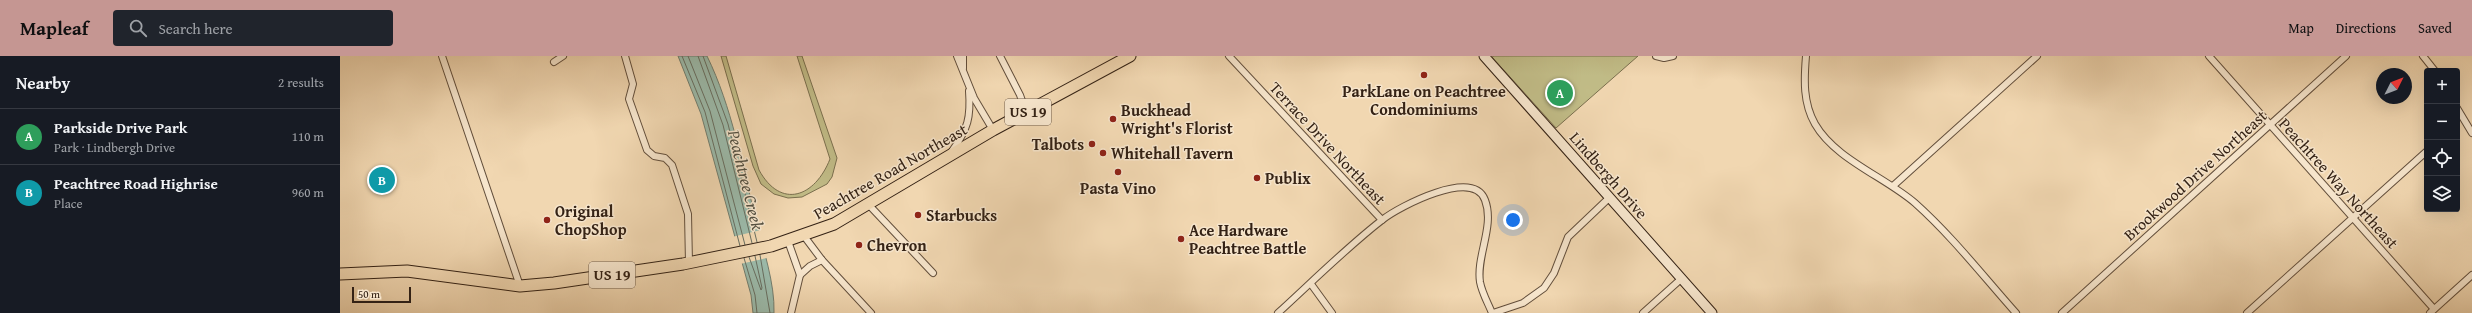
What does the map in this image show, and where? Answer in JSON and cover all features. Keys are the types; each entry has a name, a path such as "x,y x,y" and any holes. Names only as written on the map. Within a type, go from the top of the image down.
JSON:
{"highway":[{"name":"Peachtree Road Northeast","path":"340,274 407,271 520,286 554,283 703,261 771,246 804,236 834,224 993,130 1130,56"}],"main road":[{"name":"Lindbergh Drive","path":"1484,56 1712,313"}],"street":[{"path":"442,56 520,286"},
{"path":"554,62 563,56"},
{"path":"625,56 633,84 629,99 647,150 654,156 665,158 672,165 688,214 689,263"},
{"path":"957,56 968,83 993,130"},
{"path":"963,56 963,72"},
{"path":"1000,56 1020,95 1026,112"},
{"name":"Terrace Drive Northeast","path":"1229,56 1382,220 1404,206 1445,190 1465,186 1478,191 1485,200 1487,210 1480,282 1492,313 1523,304 1544,288 1554,274 1568,237 1609,198"},
{"path":"1656,56 1664,58 1673,56"},
{"path":"1806,56 1804,90 1808,108 1815,124 1836,148 1893,186 1934,221 2016,313"},
{"path":"1893,186 2037,56"},
{"name":"Peachtree Way Northeast","path":"2209,56 2353,218 2432,311"},
{"name":"Brookwood Drive Northeast","path":"2062,313 2346,56"},
{"path":"2423,56 2432,68"},
{"path":"947,157 964,135 969,120 968,83"},
{"path":"2460,114 2472,133"},
{"path":"2247,313 2424,154"},
{"path":"868,204 933,273"},
{"path":"1278,313 1382,220"},
{"path":"804,236 822,260 871,313"},
{"path":"788,241 800,275 791,313"},
{"path":"800,275 810,266 822,260"},
{"path":"2432,311 2472,275"},
{"path":"1643,313 1682,279"},
{"path":"1310,284 1332,313"}],"shaded area":[{"path":"721,56 726,56 759,170 768,183 777,190 787,194 797,194 807,190 816,182 824,172 830,159 797,56 802,56 837,158 832,177 827,184 802,197 788,198 774,194 761,184 753,166"},
{"path":"1638,56 1556,128 1492,57"}],"water":[{"name":"Peachtree Creek","path":"678,56 707,56 716,75 736,136 768,266 773,290 774,313 753,313 751,295 701,114"}],"pier":[{"path":"761,230 767,258 740,264 732,237"}],"place":[{"name":"ParkLane on Peachtree Condominiums","path":"1424,75"},
{"name":"Parkside Drive Park","path":"1560,93"},
{"name":"Buckhead Wright's Florist","path":"1113,119"},
{"name":"Talbots","path":"1092,144"},
{"name":"Whitehall Tavern","path":"1103,153"},
{"name":"Pasta Vino","path":"1118,172"},
{"name":"Publix","path":"1257,178"},
{"name":"Peachtree Road Highrise","path":"382,180"},
{"name":"Starbucks","path":"918,215"},
{"name":"Original ChopShop","path":"547,220"},
{"name":"Ace Hardware Peachtree Battle","path":"1181,239"},
{"name":"Chevron","path":"859,245"}]}
